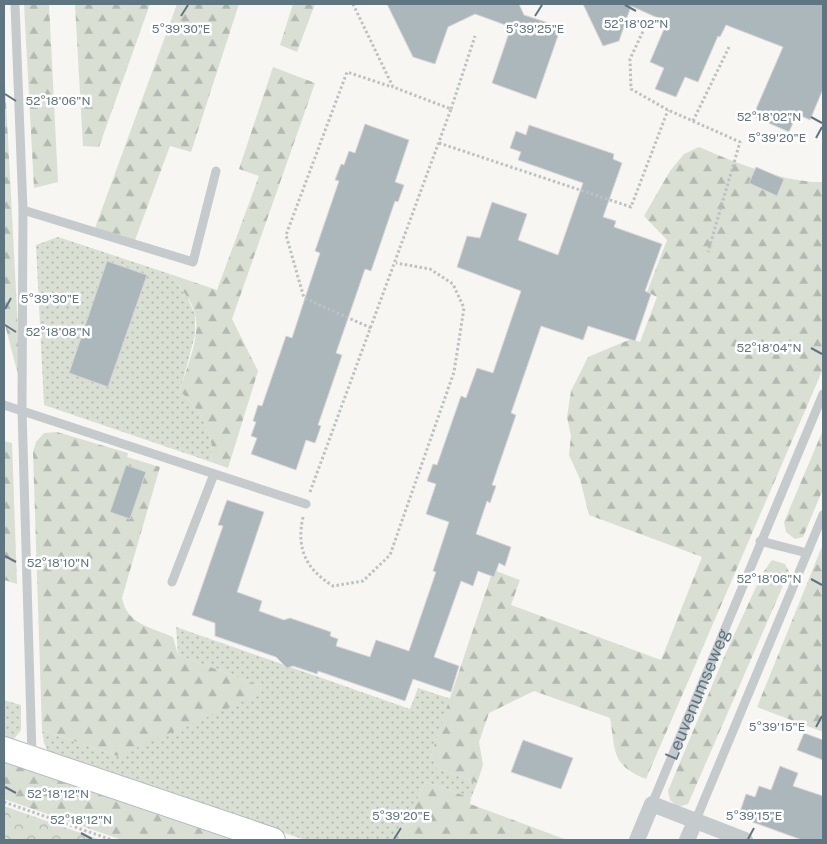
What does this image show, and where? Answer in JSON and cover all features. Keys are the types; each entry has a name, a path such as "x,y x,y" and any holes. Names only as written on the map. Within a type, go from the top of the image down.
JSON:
{"main road":[{"path":"4,749 273,840"}],"street":[{"path":"637,840 652,804 745,840"},
{"path":"687,840 695,822"}],"lane":[{"path":"15,4 23,210 22,410 32,758"},
{"path":"23,210 193,262 216,171"},
{"name":"Leuvenumseweg","path":"652,804 760,541 823,394"},
{"path":"4,405 306,504"},
{"path":"172,582 214,474"},
{"path":"695,822 823,515"},
{"path":"760,541 807,553"}],"path":[{"path":"353,4 393,87"},
{"path":"645,27 630,59 631,89 668,110 740,142 708,252"},
{"path":"396,263 430,268 452,284 464,308 454,372 390,555 363,581 333,586 315,574 303,554 300,528 306,504 396,263 475,36"},
{"path":"693,121 729,47"},
{"path":"371,328 304,298 286,235 347,72 451,109"},
{"path":"439,143 631,207 668,110"},
{"path":"4,802 112,840"}],"green space":[{"path":"24,4 49,4 58,182 34,188"},
{"path":"75,4 150,4 99,147 83,146"},
{"path":"177,4 239,4 191,152 170,146 135,240 95,228"},
{"path":"293,4 315,4 297,52 280,45"},
{"path":"273,67 315,83 232,319 258,371 228,468 211,462 212,452 209,432 200,414 180,391 192,352 196,323 191,303 170,274 217,290 259,176 239,169"},
{"path":"5,82 21,386 4,321"},
{"path":"699,147 744,165 776,175 823,182 823,369 646,779 635,774 621,763 615,749 610,718 534,691 489,713 479,742 483,765 477,783 437,768 431,755 493,570 520,580 511,605 661,660 702,557 589,515 580,479 569,455 571,436 567,417 571,391 588,357 631,339 640,342 657,297 647,292 667,240 644,216 670,171 684,154"},
{"path":"58,237 170,274 187,297 195,314 195,335 180,391 200,414 209,432 212,452 211,462 44,405 36,245"},
{"path":"823,430 823,489 803,537 795,539 786,532 784,522"},
{"path":"57,432 128,453 127,457 160,467 122,598 125,607 129,614 141,624 173,637 178,655 259,685 260,690 256,696 117,756 42,730 33,452 36,442 44,433"},
{"path":"4,441 12,443 17,584 4,580"},
{"path":"823,544 823,732 757,707"},
{"path":"772,560 785,564 789,572 688,804 678,807 670,800 668,791 724,657 762,574"},
{"path":"176,627 410,709 418,688 451,699 431,755 437,768 477,783 471,798 426,782 399,836 402,840 305,840 49,753 44,743 42,730 117,756 259,685 178,655"},
{"path":"4,700 21,705 21,730 14,739 4,739"},
{"path":"4,759 244,840 122,840 4,799"},
{"path":"426,782 471,798 470,804 567,840 402,840 399,836"},
{"path":"4,806 101,840 4,840"}],"building":[{"path":"387,4 519,4 524,15 561,27 536,99 492,83 511,27 475,14 448,27 435,64 413,57"},
{"path":"583,4 823,4 823,89 810,120 797,114 789,132 753,116 783,47 726,25 720,37 718,36 698,82 685,77 676,97 655,89 664,68 650,62 667,22 631,6 619,41 603,46"},
{"path":"365,124 409,140 395,182 404,185 398,202 395,201 371,271 365,269 336,353 342,355 318,425 321,426 315,443 306,440 296,470 251,454 257,438 251,436 256,422 253,421 258,405 262,406 286,336 292,338 320,253 315,251 339,181 335,180 341,164 344,165 349,151 355,153"},
{"path":"529,125 614,154 613,159 622,163 603,217 616,221 614,227 662,244 645,291 651,294 635,341 588,326 583,340 541,326 511,413 516,415 492,485 496,486 490,503 487,501 476,534 511,547 505,566 499,563 494,577 478,571 473,586 461,581 434,657 459,666 451,692 413,679 405,701 318,671 317,674 293,666 287,668 276,657 215,636 215,623 192,615 223,526 218,525 227,500 264,512 237,592 262,601 259,611 284,620 290,618 331,632 330,636 338,639 336,646 370,657 376,640 409,651 436,572 433,571 449,522 426,514 436,484 427,481 433,464 437,465 461,396 466,398 477,368 493,373 521,291 457,267 467,236 480,238 492,202 527,214 518,240 558,255 583,183 518,160 521,152 510,148 516,131 526,135"},
{"path":"756,167 784,179 777,196 749,183"},
{"path":"107,261 147,275 108,387 69,373"},
{"path":"126,465 146,472 130,519 110,512"},
{"path":"804,733 823,740 823,760 797,750"},
{"path":"523,740 573,758 561,789 511,772"},
{"path":"780,766 798,773 793,786 823,796 823,840 802,840 747,820 749,815 740,812 746,794 755,797 759,786 771,790"}]}
